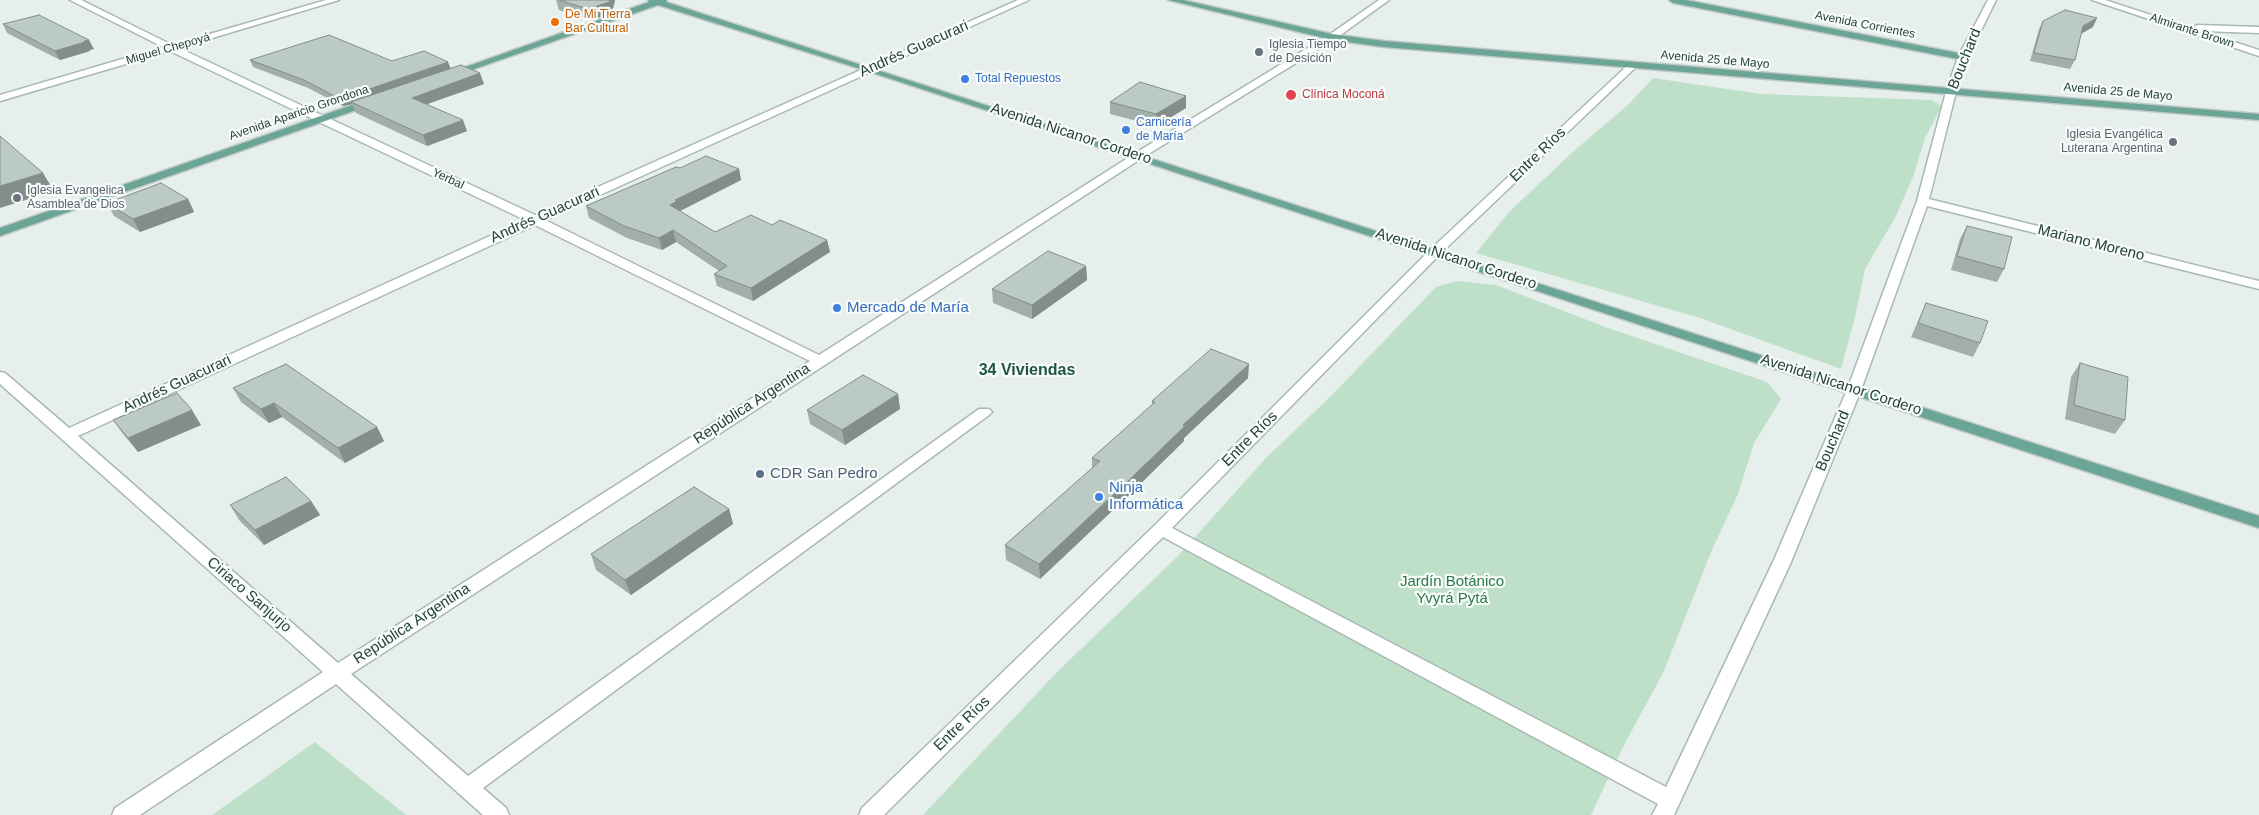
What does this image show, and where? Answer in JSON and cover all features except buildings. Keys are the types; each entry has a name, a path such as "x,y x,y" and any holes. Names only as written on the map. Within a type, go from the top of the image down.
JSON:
{"main road":[{"name":"Avenida 25 de Mayo","path":"1172,0 1332,37 1384,44 2259,117"},
{"name":"Avenida Corrientes","path":"1674,0 1963,57"},
{"name":"Avenida Nicanor Cordero","path":"658,1 1435,252 2259,522"},
{"path":"434,80 658,1"},
{"name":"Avenida Aparicio Grondona","path":"0,232 387,96"}],"street":[{"name":"Yerbal","path":"74,0 171,48 535,220 820,360"},
{"name":"Miguel Chepoyá","path":"0,98 335,0"},
{"name":"Andrés Guacurari","path":"67,435 535,220 1025,0"},
{"name":"República Argentina","path":"123,815 337,673 820,360 1138,156 1332,37 1386,0"},
{"name":"Almirante Brown","path":"2096,0 2259,53"},
{"name":"Bouchard","path":"1666,807 1782,562 1854,390 1923,201 1963,57 1988,2"},
{"path":"2182,28 2259,30"},
{"name":"Entre Ríos","path":"870,815 1161,529 1435,252 1632,66"},
{"name":"Mariano Moreno","path":"1923,201 2259,285"},
{"name":"Ciriaco Sanjurjo","path":"0,376 498,815"},
{"path":"467,788 984,412"},
{"path":"1161,529 1666,807"}],"green space":[{"path":"1653,78 1761,94 1931,100 1942,106 1925,138 1913,177 1895,218 1865,269 1841,369 1700,318 1476,253 1509,212 1575,150 1629,104"},
{"name":"Jardín Botánico Yvyrá Pytá","path":"1457,281 1496,285 1608,328 1767,382 1781,399 1754,443 1738,494 1711,552 1664,671 1622,749 1591,815 923,815 1056,673 1177,557 1266,458 1332,395 1436,287"},
{"path":"315,742 406,815 212,815"}],"place":[{"name":"De Mi Tierra Bar Cultural","path":"555,22"},
{"name":"Iglesia Tiempo de Desición","path":"1259,52"},
{"name":"Total Repuestos","path":"965,79"},
{"name":"Clínica Moconá","path":"1291,95"},
{"name":"Carnicería de María","path":"1126,130"},
{"name":"Iglesia Evangélica Luterana Argentina","path":"2173,142"},
{"name":"Iglesia Evangelica Asamblea de Dios","path":"17,198"},
{"name":"Mercado de María","path":"837,308"},
{"name":"CDR San Pedro","path":"760,474"},
{"name":"Ninja Informática","path":"1099,497"}],"district":[{"name":"34 Viviendas","path":"1027,371"}]}
